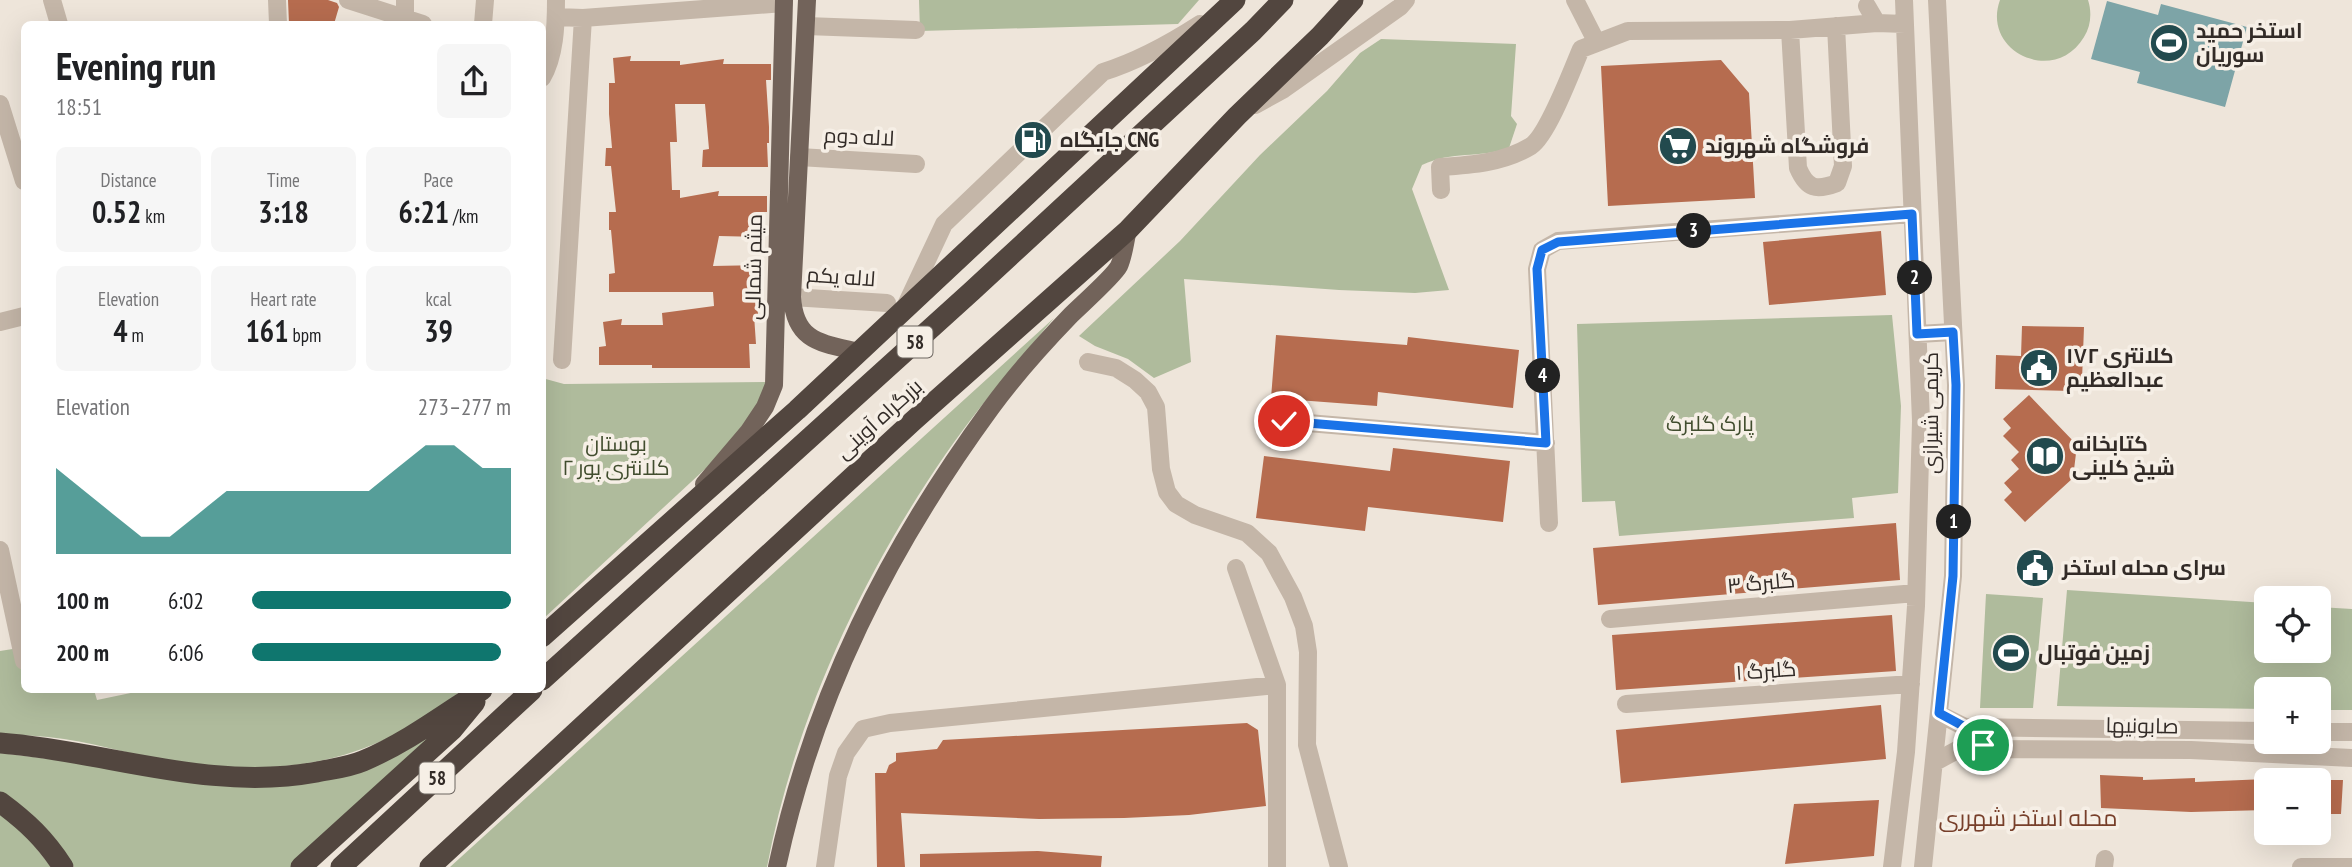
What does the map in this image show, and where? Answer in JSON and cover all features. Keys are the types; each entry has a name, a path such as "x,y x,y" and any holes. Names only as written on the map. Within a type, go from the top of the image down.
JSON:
{"highway":[{"name":"بزرگراه آوینی","path":"546,676 961,300 1253,31 1283,0"},
{"name":"بزرگراه آوینی","path":"430,867 913,421 1128,230 1353,0"},
{"path":"546,633 797,411 859,352 896,306 1232,2"},
{"path":"0,743 82,753 193,775 253,779 304,775 360,762 397,746 479,693"},
{"path":"301,867 452,730 482,693"},
{"name":"58","path":"341,867 529,693"},
{"path":"0,802 27,821 49,846 62,867"}],"main road":[{"name":"میثم شمالی","path":"807,0 793,313 800,329 814,339 859,352"},
{"name":"میثم شمالی","path":"687,506 749,431 765,407 774,385 784,1"},
{"path":"777,867 791,810 821,717 842,663 886,570 918,514 994,403 1056,331 1118,267 1128,230"}],"street":[{"path":"52,0 58,21"},
{"path":"277,0 278,21"},
{"path":"350,0 412,21"},
{"path":"405,0 405,19"},
{"path":"483,21 485,0"},
{"path":"1237,116 1284,89 1406,0"},
{"path":"1575,0 1597,43"},
{"name":"کریمی شیرازی","path":"1892,867 1911,684 1921,421 1904,0"},
{"name":"کریمی شیرازی","path":"1923,867 1953,576 1956,385 1937,0"},
{"path":"546,63 556,8 583,18 784,1"},
{"path":"896,306 944,223 1103,72 1124,66 1168,44 1232,2"},
{"path":"1867,6 1877,23"},
{"path":"562,360 583,18"},
{"path":"1441,190 1440,167 1492,163 1533,145 1556,110 1581,49 1628,31 1790,30 1877,23 1905,24"},
{"path":"806,26 916,30"},
{"path":"1790,30 1798,168 1803,180 1813,187 1826,187 1837,183 1843,166 1836,26"},
{"path":"0,104 21,171"},
{"name":"لاله دوم","path":"800,157 916,164"},
{"path":"1549,523 1537,269 1542,250 1558,242 1912,214"},
{"name":"لاله یکم","path":"792,297 896,306"},
{"path":"0,322 21,317"},
{"path":"1917,334 1953,332"},
{"path":"1088,362 1116,368 1148,392 1156,407 1164,481 1167,492 1176,505 1247,533 1269,553 1293,597 1304,626 1308,652 1307,746 1339,867"},
{"path":"1284,421 1546,443"},
{"path":"0,550 21,647"},
{"path":"1236,568 1277,685 1278,867"},
{"name":"گلبرگ ۳","path":"1610,619 1916,593"},
{"name":"گلبرگ ۱","path":"1626,704 1911,684"},
{"path":"825,867 838,776 846,753 863,729 890,723 1277,685"},
{"name":"صابونیها","path":"1939,713 1965,727 2254,731"},
{"path":"1998,728 1984,733 1982,740 1985,746 1999,750"},
{"path":"2331,732 2352,732"},
{"name":"صابونیها","path":"1935,762 1959,749 2191,750 2352,758"},
{"path":"2301,866 2352,867"}],"green space":[{"path":"919,0 1199,0 1178,24 920,31"},
{"path":"2000,0 2088,0 2088,28 2071,52 2056,59 2040,61 2024,56 2011,47 2001,35 1997,19"},
{"path":"1381,39 1516,44 1511,116 1517,124 1509,148 1434,160 1422,165 1412,189 1449,290 1415,293 1339,290 1184,279 1191,362 1154,378 1128,359 1095,346 1079,336 1180,241 1260,155 1327,91 1360,53"},
{"name":"پارک گلبرگ","path":"1892,315 1901,406 1898,493 1852,498 1854,518 1619,536 1615,501 1582,502 1577,324"},
{"path":"1054,318 958,437 885,551 835,652 813,704 779,812 767,867 450,867"},
{"name":"بوستان کلانتری پور ۲","path":"546,379 564,384 768,382 757,407 717,458 546,616"},
{"path":"2067,590 2254,602 2254,663 2331,663 2331,608 2352,609 2352,710 2331,710 2331,677 2254,677 2254,709 2057,706"},
{"name":"زمین فوتبال","path":"1986,594 2043,598 2033,708 1980,708"},
{"path":"19,648 21,693 95,693 97,700 131,693 458,693 430,714 365,748 297,765 223,767 169,761 64,739 0,734 0,651"},
{"path":"444,726 296,867 74,867 42,825 0,792 0,753 274,786"},
{"path":"0,814 18,825 51,867 0,867"}],"water":[{"name":"استخر حمید سوریان","path":"2107,1 2158,15 2161,4 2247,27 2225,107 2137,83 2140,72 2091,59"}],"building":[{"path":"288,0 328,0 337,3 339,7 335,21 289,21"},
{"path":"631,56 630,61 680,61 680,65 724,59 723,64 771,64 771,80 766,80 768,167 702,167 703,150 709,149 705,104 675,104 677,142 670,142 672,190 680,190 680,198 719,191 718,196 767,196 767,212 761,212 762,237 719,236 713,266 763,265 764,281 756,281 756,344 749,344 750,368 599,365 599,347 606,346 603,322 622,319 621,325 663,325 662,313 714,306 713,292 609,292 609,274 615,273 609,212 616,212 611,166 605,166 606,148 612,148 609,83 615,83 613,58"},
{"name":"فروشگاه شهروند","path":"1721,60 1749,93 1755,198 1608,206 1601,66"},
{"path":"1881,231 1886,295 1769,305 1763,242"},
{"name":"کلانتری ۱۷۲ عبدالعظیم","path":"2022,326 2084,327 2082,380 2072,380 2072,391 1995,389 1996,355 2021,356"},
{"path":"1276,335 1407,345 1408,337 1519,350 1513,408 1378,392 1377,406 1271,398"},
{"name":"کتابخانه شیخ کلینی","path":"2029,395 2077,445 2073,478 2025,522 2004,500 2012,492 2004,483 2019,469 2011,460 2019,452 2003,436 2011,428 2003,419"},
{"path":"1393,448 1510,461 1503,522 1368,507 1365,531 1256,518 1264,456 1390,471"},
{"path":"1896,523 1900,580 1598,605 1593,548"},
{"path":"1892,615 1896,671 1616,690 1612,635"},
{"path":"1881,705 1886,759 1621,783 1616,730"},
{"path":"1247,723 1258,730 1266,806 1189,815 1124,818 1039,819 901,813 905,867 877,867 875,773 886,773 889,765 896,761 896,753 937,749 943,740"},
{"path":"2100,775 2143,777 2143,780 2195,778 2195,782 2254,780 2254,810 2191,812 2101,808"},
{"path":"2331,780 2343,780 2341,814 2331,814"},
{"path":"1879,800 1874,856 1785,864 1794,804"},
{"path":"1038,851 1102,856 1101,867 920,867 920,854"}],"place":[{"name":"استخر حمید سوریان","path":"2169,43"},
{"name":"جایگاه CNG","path":"1033,140"},
{"name":"فروشگاه شهروند","path":"1678,146"},
{"name":"کلانتری ۱۷۲ عبدالعظیم","path":"2039,368"},
{"name":"کتابخانه شیخ کلینی","path":"2045,456"},
{"name":"سرای محله استخر","path":"2035,568"},
{"name":"زمین فوتبال","path":"2011,653"}],"district":[{"name":"محله استخر شهرری","path":"2028,818"}],"route":[{"path":"1284,421 1546,443 1537,269 1542,250 1558,242 1912,214 1917,334 1953,332 1956,385 1953,576 1939,713 1965,727 1998,728 1983,734 1983,745"}]}
